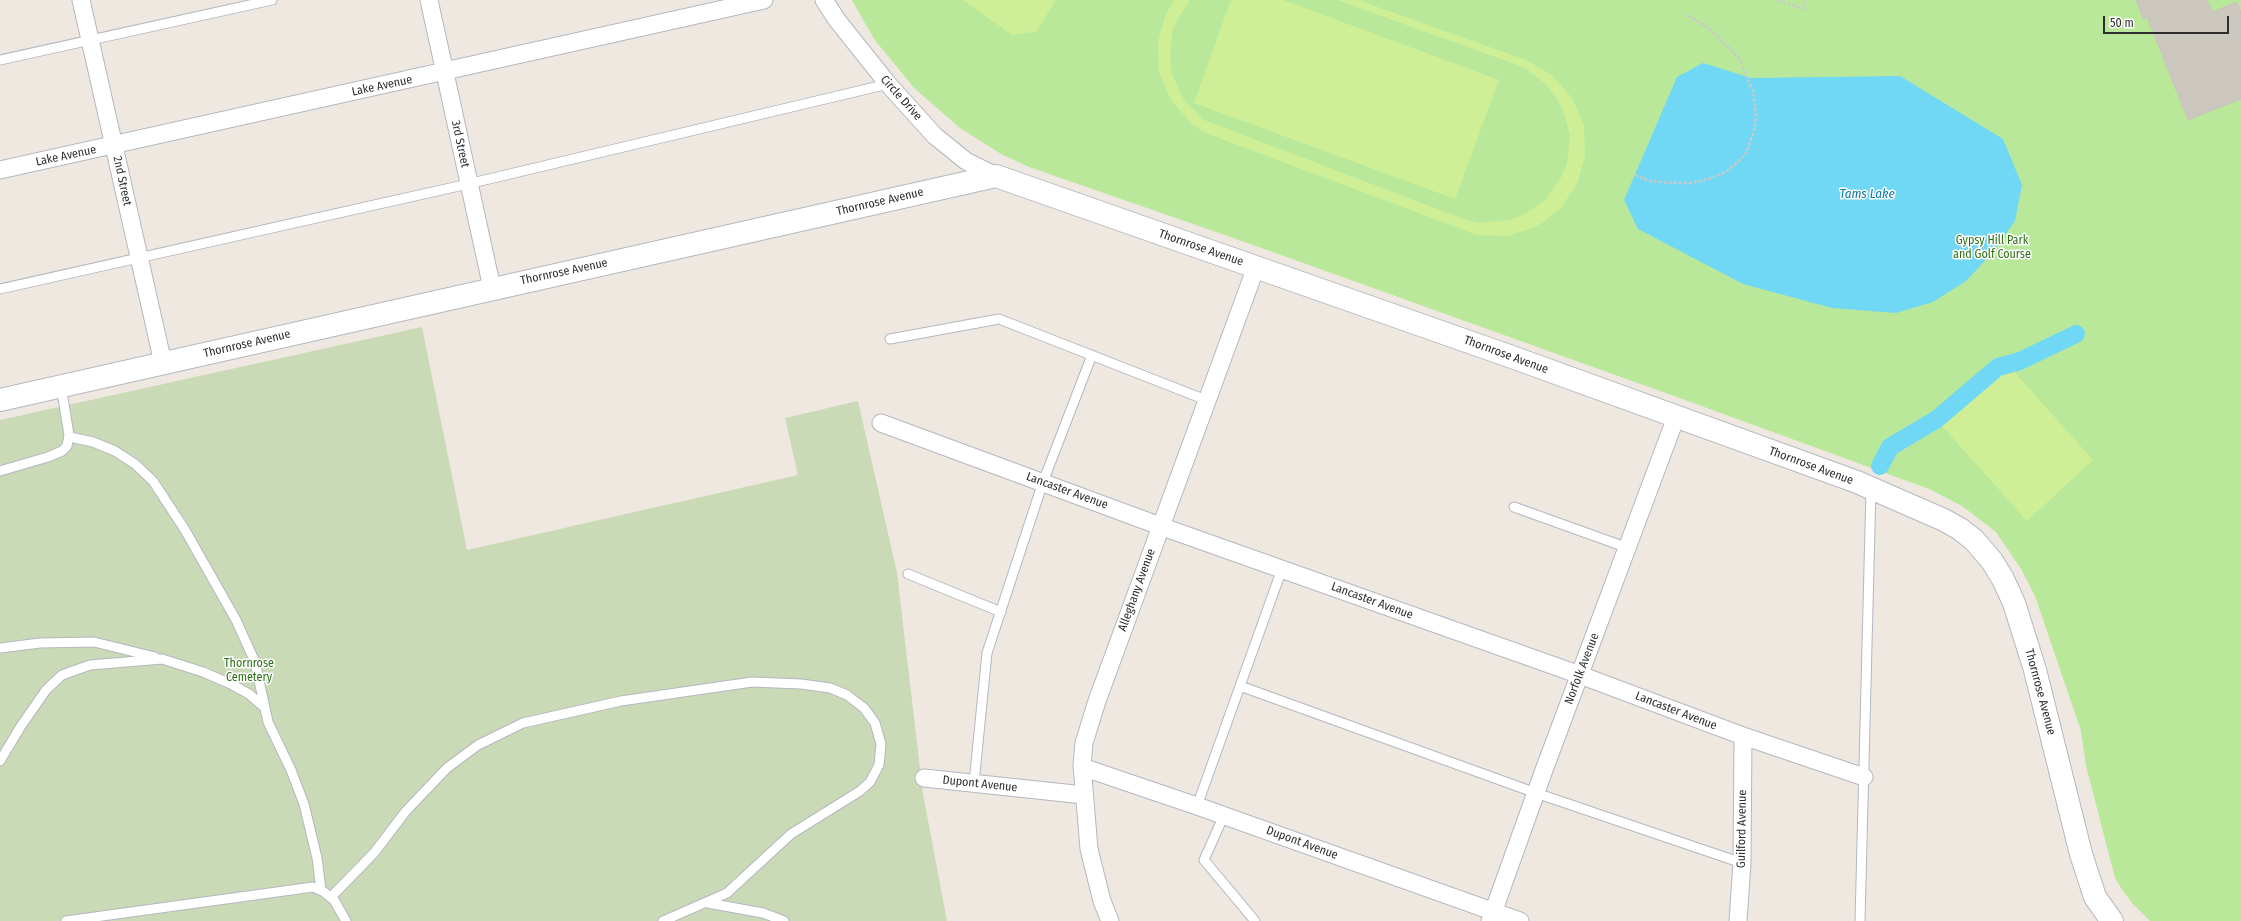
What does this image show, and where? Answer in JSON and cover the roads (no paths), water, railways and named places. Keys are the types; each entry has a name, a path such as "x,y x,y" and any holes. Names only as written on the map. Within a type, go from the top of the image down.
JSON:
{"street":[{"name":"2nd Street","path":"81,0 115,145 163,363"},
{"name":"3rd Street","path":"429,0 468,184 492,288"},
{"name":"Lake Avenue","path":"0,170 764,0"},
{"name":"Circle Drive","path":"824,0 837,20 888,84 950,150 970,164 996,176"},
{"name":"Thornrose Avenue","path":"0,400 492,288 996,176 1256,267 1871,488 1944,520 1960,529 1984,550 2003,579 2022,624 2081,854 2095,897 2112,921"},
{"name":"Alleghany Avenue","path":"1110,921 1092,867 1082,767 1084,743 1096,701 1256,267"},
{"name":"Norfolk Avenue","path":"1492,916 1536,793 1676,417"},
{"name":"Lancaster Avenue","path":"881,423 1160,526 1580,675 1743,736 1864,776"},
{"name":"Guilford Avenue","path":"1738,921 1742,863 1743,736"},
{"name":"Dupont Avenue","path":"1082,767 1224,815 1492,916 1520,921"},
{"name":"Dupont Avenue","path":"924,778 974,782 1084,795"}],"lane":[{"path":"0,60 272,0"},
{"path":"0,289 468,184 888,84"},
{"path":"890,339 999,319 1206,400"},
{"path":"974,782 987,653 1043,482 1092,356"},
{"path":"0,471 33,462 62,451 67,446 70,438 61,386"},
{"path":"70,438 93,442 116,451 139,467 159,488 188,534 248,644 259,677 268,722 291,770 304,804 316,858 321,890"},
{"path":"1860,921 1871,488"},
{"path":"1514,507 1628,548"},
{"path":"1197,806 1282,569"},
{"path":"908,574 1001,612"},
{"path":"0,648 40,643 94,642 162,659 203,672 231,684 249,694 264,707"},
{"path":"0,762 38,700 62,675 90,665 162,659"},
{"path":"330,897 374,853 406,811 447,768 478,745 523,723 621,701 752,682 801,684 830,688 855,700 870,715 880,738 881,754 879,765 870,782 860,791 791,834 772,850 734,888 708,903 663,921"},
{"path":"1240,686 1536,793 1742,863"},
{"path":"1224,815 1204,860 1255,921"},
{"path":"66,921 313,887 321,890 330,897 346,921"},
{"path":"708,903 763,913 784,921"}],"water":[{"name":"Tams Lake","path":"1703,63 1751,78 1900,76 2003,139 2022,185 2015,221 1992,253 1966,281 1933,302 1896,313 1832,308 1743,284 1638,229 1624,200 1677,77"}],"waterway":[{"path":"1880,466 1890,447 1937,419 1998,367 2020,361 2076,334"}],"park label":[{"name":"Gypsy Hill Park and Golf Course","path":"1992,248"},
{"name":"Thornrose Cemetery","path":"249,671"}]}
